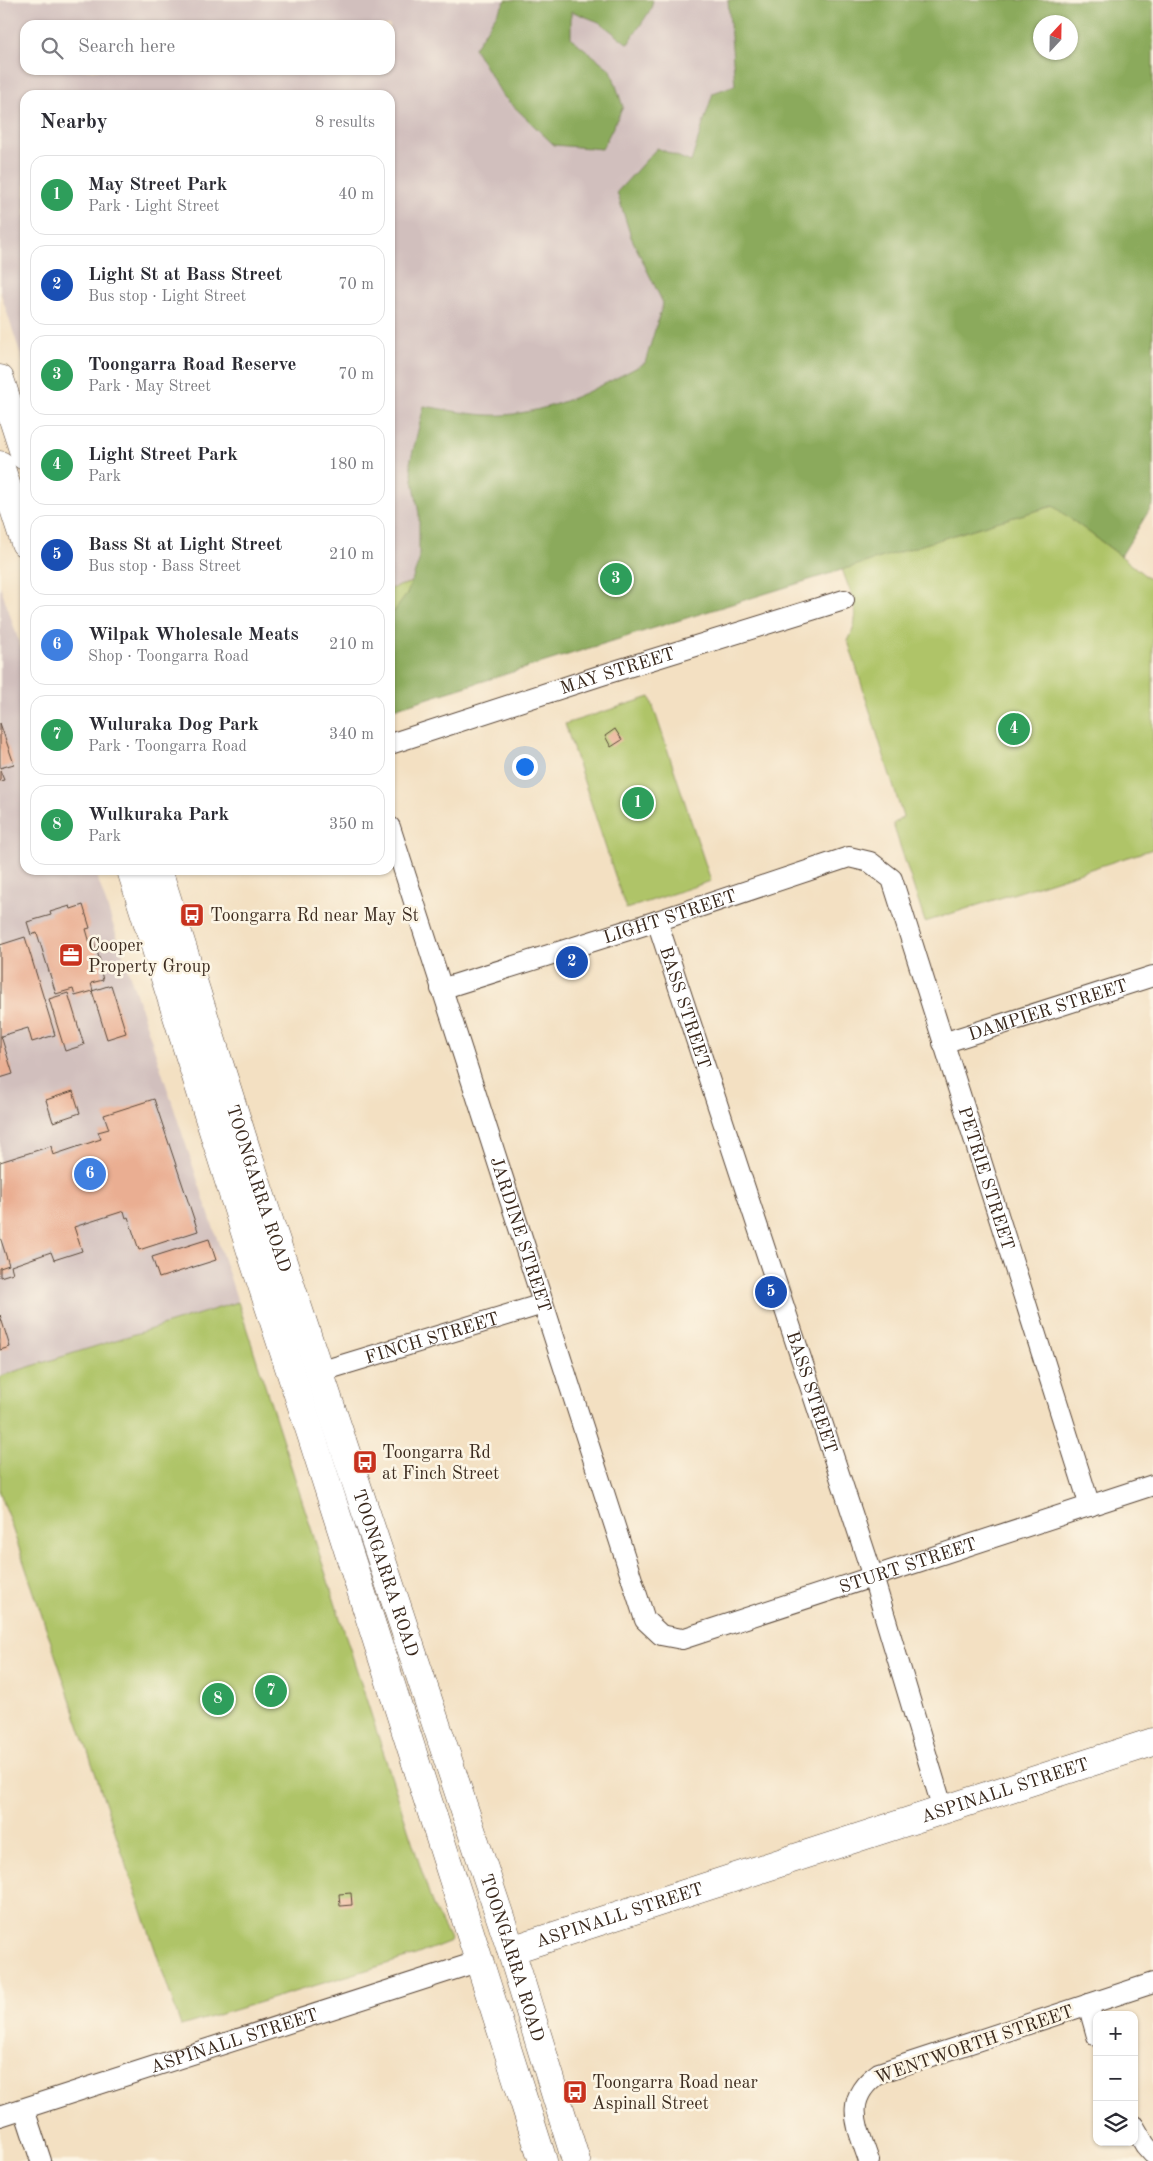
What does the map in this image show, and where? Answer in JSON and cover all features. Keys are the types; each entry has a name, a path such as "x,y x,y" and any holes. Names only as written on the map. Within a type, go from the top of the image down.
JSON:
{"main road":[{"path":"0,379 20,441"},
{"path":"0,465 20,527"},
{"name":"TOONGARRA ROAD","path":"133,875 254,1264 543,2161"},
{"name":"TOONGARRA ROAD","path":"160,875 259,1190 511,1950 576,2161"},
{"name":"ASPINALL STREET","path":"480,1961 1153,1742"}],"street":[{"name":"MAY STREET","path":"395,742 844,600"},
{"name":"JARDINE STREET","path":"395,843 645,1620 661,1634"},
{"name":"LIGHT STREET","path":"441,989 657,921 849,857 870,862"},
{"name":"PETRIE STREET","path":"870,862 892,879 1090,1506"},
{"name":"BASS STREET","path":"657,921 873,1576 943,1810"},
{"name":"DAMPIER STREET","path":"943,1043 1153,976"},
{"name":"FINCH STREET","path":"319,1372 543,1304"},
{"name":"STURT STREET","path":"661,1634 682,1639 1153,1485"},
{"name":"ASPINALL STREET","path":"0,2116 480,1961"},
{"name":"WENTWORTH STREET","path":"869,2161 855,2120 855,2105 858,2094 867,2081 879,2072 1153,1983"},
{"path":"1088,2004 1093,2022"},
{"path":"24,2109 41,2161"},
{"path":"1138,2133 1153,2154"}],"shaded area":[{"path":"0,0 780,0 894,429 395,587 395,90 20,90 20,353 0,291"},
{"path":"0,585 20,645 20,875 97,875 238,1302 0,1376"}],"green space":[{"path":"506,0 653,0 651,9 628,44 599,22 571,11 571,38 611,70 623,107 602,149 554,145 503,96 474,48"},
{"path":"728,0 1153,0 1153,504 1121,556 1053,506 395,708 395,610 407,594 419,561 419,514 410,463 424,406 484,415 508,415 537,410 569,400 645,363 663,303 631,237 617,192 657,148 691,162 713,93 735,85"},
{"path":"894,429 993,522 1054,506 1153,582 1153,849 925,922 893,824 903,817 848,641 855,622 855,614 852,597 842,569 395,708 395,587"},
{"path":"650,697 711,881 626,909 565,724"},
{"path":"238,1302 433,1906 451,1941 413,1956 181,2026 0,1492 0,1376"}],"building":[{"path":"0,723 14,764 0,768"},
{"path":"615,729 622,740 611,747 605,736"},
{"path":"0,770 4,780 0,781"},
{"name":"Cooper Property Group","path":"83,905 90,928 86,929 90,943 94,942 102,967 100,968 103,980 91,983 93,991 75,996 73,989 56,994 37,933 31,935 27,922 51,915 50,912 70,906 71,909"},
{"path":"25,937 55,1035 32,1042 28,1028 1,1036 13,1074 0,1078 0,945"},
{"path":"111,985 126,1033 107,1039 92,991"},
{"path":"68,993 84,1045 65,1051 49,999"},
{"path":"73,1091 80,1113 53,1122 46,1100"},
{"path":"154,1099 198,1231 139,1250 128,1217 126,1218 124,1211 74,1227 82,1251 54,1260 51,1252 11,1266 13,1273 0,1277 0,1268 9,1265 0,1237 0,1162 51,1146 53,1155 101,1139 98,1132 109,1129 104,1115"},
{"path":"209,1239 216,1260 159,1278 152,1257"},
{"path":"0,1315 10,1347 0,1350"},
{"path":"351,1893 352,1905 340,1906 339,1894"}],"place":[{"name":"Toongarra Road Reserve","path":"616,579"},
{"name":"Light Street Park","path":"1014,729"},
{"name":"May Street Park","path":"638,803"},
{"name":"Toongarra Rd near May St","path":"192,915"},
{"name":"Cooper Property Group","path":"71,955"},
{"name":"Light St at Bass Street","path":"572,962"},
{"name":"Wilpak Wholesale Meats","path":"90,1174"},
{"name":"Bass St at Light Street","path":"771,1292"},
{"name":"Toongarra Rd at Finch Street","path":"365,1462"},
{"name":"Wuluraka Dog Park","path":"271,1691"},
{"name":"Wulkuraka Park","path":"218,1699"},
{"name":"Toongarra Road near Aspinall Street","path":"575,2092"}]}
